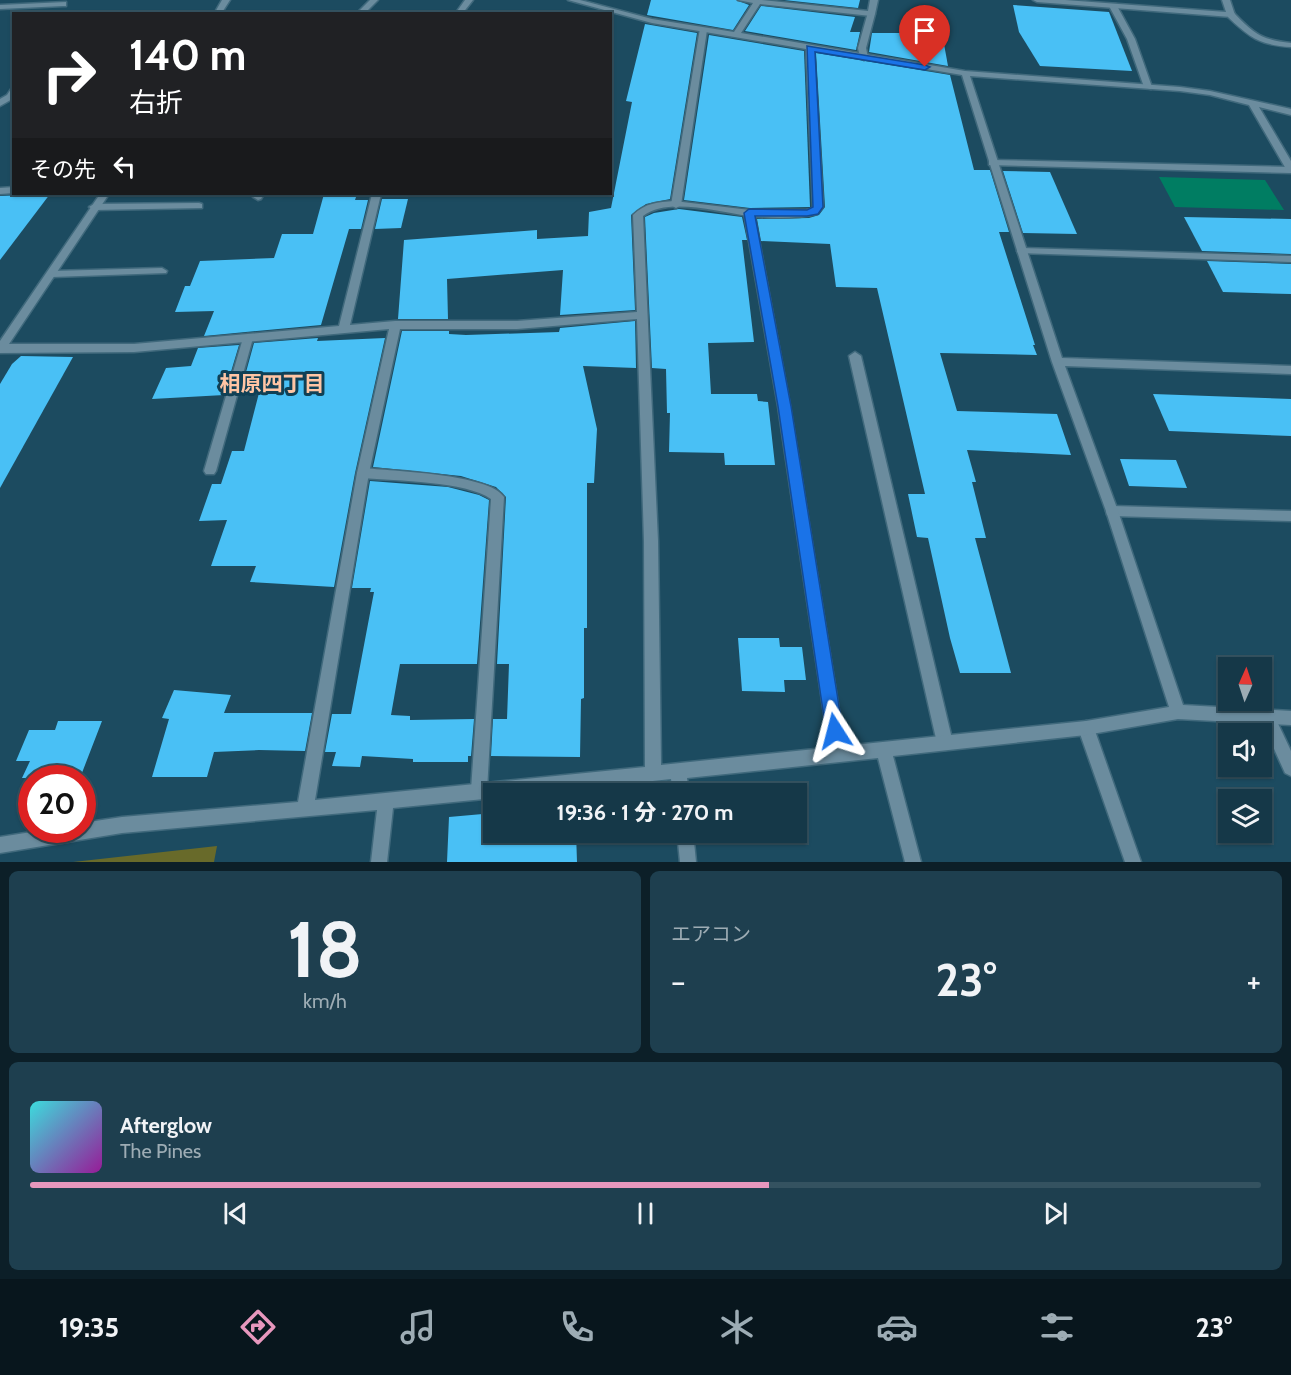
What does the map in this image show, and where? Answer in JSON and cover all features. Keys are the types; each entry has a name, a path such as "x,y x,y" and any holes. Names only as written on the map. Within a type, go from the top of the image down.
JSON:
{"street":[{"path":"361,12 374,0"},
{"path":"460,12 469,0"},
{"path":"572,0 652,21 965,74 1210,93 1291,112"},
{"path":"742,0 871,14"},
{"path":"864,58 862,48 874,0"},
{"path":"1037,0 1231,15"},
{"path":"1226,0 1231,15 1259,41 1291,45"},
{"path":"736,35 759,1"},
{"path":"0,7 64,2"},
{"path":"1113,6 1131,39 1148,87"},
{"path":"676,205 703,30"},
{"path":"653,773 651,541 638,215 650,206 676,205 749,213 814,212 818,207 810,48"},
{"path":"965,74 1058,362 1112,511 1178,712"},
{"path":"0,103 12,94"},
{"path":"1252,104 1291,169"},
{"path":"992,163 1291,169"},
{"path":"0,348 103,195"},
{"path":"344,329 376,195"},
{"path":"94,207 200,206"},
{"path":"749,213 784,406 838,754"},
{"path":"1022,250 1291,259"},
{"path":"52,274 162,271"},
{"path":"0,348 134,348 395,325 517,324 642,315"},
{"path":"305,809 363,473 395,325"},
{"path":"210,471 248,338"},
{"path":"855,356 945,743"},
{"path":"1058,362 1291,370"},
{"path":"363,473 464,484 486,489 498,497 479,790"},
{"path":"1112,511 1291,516"},
{"path":"0,845 122,825 305,809 884,750 1086,728 1178,712 1291,720"},
{"path":"1268,718 1291,768"},
{"path":"1086,728 1133,862"},
{"path":"884,750 913,862"},
{"path":"678,771 680,783"},
{"path":"379,862 386,801"},
{"path":"686,843 688,862"}],"shaded area":[{"path":"1159,177 1265,180 1284,210 1175,207"},
{"path":"217,846 214,862 73,862"}],"building":[{"path":"651,0 736,0 749,5 733,30 647,15"},
{"path":"784,0 860,0 858,8"},
{"path":"1013,5 1109,12 1132,71 1040,66 1019,32"},
{"path":"761,6 855,17 850,32 860,32 856,50 745,31"},
{"path":"645,24 697,33 670,199 646,204 631,215 635,310 560,315 563,270 447,279 448,319 398,319 404,240 537,230 537,239 588,236 589,212 611,208 632,102 626,101"},
{"path":"872,33 942,33 948,66 869,52"},
{"path":"709,35 804,51 810,207 750,208 684,200"},
{"path":"816,53 950,75 974,170 990,170 1009,232 999,232 1037,355 940,353 957,411 1057,414 1071,455 967,450 976,482 972,482 986,538 975,538 1011,673 960,673 928,538 917,537 908,494 925,494 877,288 836,287 830,244 761,241 757,219 809,218 819,215 825,207"},
{"path":"1003,171 1050,172 1077,234 1023,233"},
{"path":"49,195 0,260 0,196"},
{"path":"324,195 357,195 355,200 368,200 361,229 349,229 321,325 204,336 214,311 175,312 185,286 190,286 200,261 274,258 282,234 313,234"},
{"path":"382,199 408,199 401,228 375,229"},
{"path":"679,209 742,217 747,240 742,240 754,342 708,343 711,394 757,394 758,401 768,402 775,465 725,465 724,453 669,452 670,413 667,413 666,369 652,368 645,217 654,213"},
{"path":"1184,217 1291,219 1291,254 1202,251"},
{"path":"1207,261 1291,264 1291,294 1223,292"},
{"path":"635,321 636,368 583,366 597,429 594,483 587,483 587,628 584,628 584,698 581,699 580,757 491,756 493,719 507,719 509,664 497,664 506,497 496,487 461,476 373,467 402,331 449,331 449,334 466,335 559,332 560,328"},
{"path":"318,338 317,341 385,338 355,473 334,587 250,582 256,566 211,566 227,520 199,521 212,484 221,484 232,451 244,451 259,393 240,394 254,343"},
{"path":"239,345 224,395 152,399 166,368 191,366 198,348"},
{"path":"21,356 73,357 0,488 0,384 12,364"},
{"path":"1153,394 1291,399 1291,436 1169,431"},
{"path":"1120,459 1176,460 1187,488 1129,486"},
{"path":"370,481 448,487 489,500 477,664 400,664 391,715 410,716 410,720 474,719 471,756 468,756 468,762 413,762 413,759 362,756 360,767 332,766 336,752 325,752 332,714 351,714 374,592 370,592 371,588 352,588"},
{"path":"738,638 779,638 780,647 802,647 806,680 784,680 785,692 742,691"},
{"path":"174,690 231,695 224,713 312,713 305,751 214,752 207,777 152,777 169,719 162,718"},
{"path":"58,721 102,721 85,765 28,765 30,761 16,761 29,730 55,730"},
{"path":"483,814 483,843 576,843 577,862 447,862 449,817"}],"district":[{"name":"相原四丁目","path":"272,384"}],"route":[{"path":"835,731 784,406 749,213 807,213 814,212 818,207 810,48 925,67"}]}
